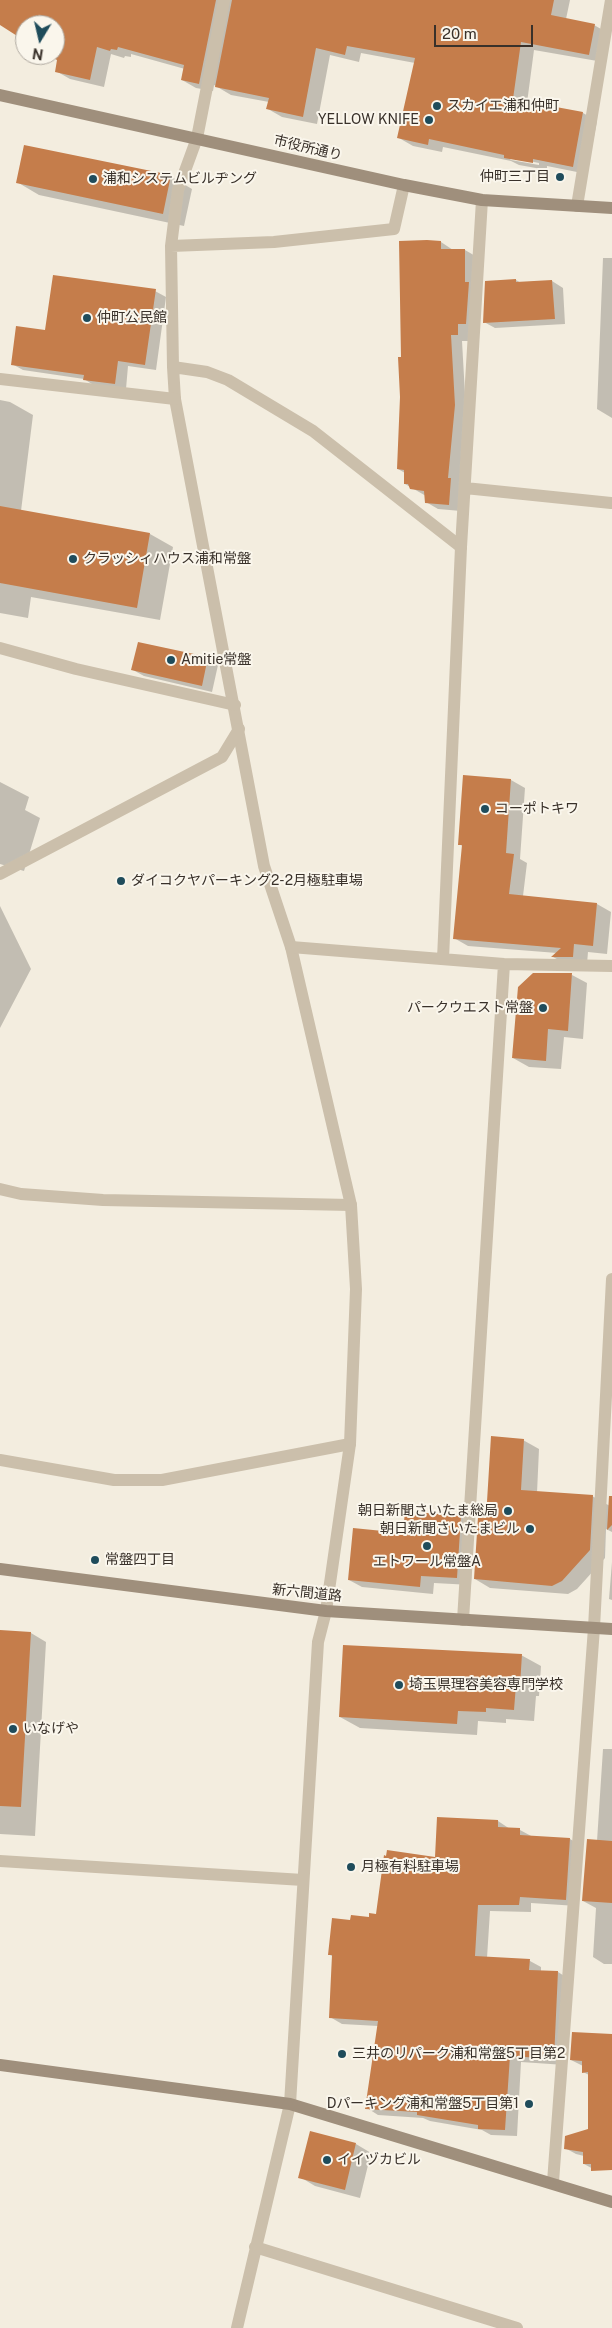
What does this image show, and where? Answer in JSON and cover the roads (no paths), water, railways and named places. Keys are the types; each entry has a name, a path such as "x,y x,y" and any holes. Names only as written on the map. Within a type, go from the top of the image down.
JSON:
{"street":[{"path":"224,0 197,138 178,190 171,246 175,399 264,866 292,947 351,1205 356,1289 350,1444 326,1611 318,1642 290,2104 237,2328"},
{"path":"577,206 611,0"},
{"name":"市役所通り","path":"0,95 404,185 482,200 612,208"},
{"path":"171,246 274,242 394,229 404,185"},
{"path":"442,959 461,547 482,200"},
{"path":"173,367 207,372 228,380 313,431 461,547"},
{"path":"0,379 175,399"},
{"path":"465,488 612,503"},
{"path":"0,648 76,670 234,705"},
{"path":"0,874 222,757 239,729"},
{"path":"292,947 504,964 612,966"},
{"path":"463,1620 504,964"},
{"path":"0,1189 20,1194 103,1200 351,1205"},
{"path":"553,2182 594,1628 612,1279"},
{"path":"0,1460 114,1480 162,1480 350,1444"},
{"name":"新六間道路","path":"0,1569 326,1611 612,1630"},
{"path":"0,1861 303,1880"},
{"path":"0,2064 290,2104 553,2182 612,2202"},
{"path":"255,2247 517,2328"}],"place":[{"name":"スカイエ浦和仲町","path":"437,106"},
{"name":"YELLOW KNIFE","path":"429,120"},
{"name":"仲町三丁目","path":"560,177"},
{"name":"浦和システムビルヂング","path":"93,179"},
{"name":"仲町公民館","path":"87,318"},
{"name":"クラッシィハウス浦和常盤","path":"73,559"},
{"name":"Amitie常盤","path":"171,660"},
{"name":"コーポトキワ","path":"485,809"},
{"name":"ダイコクヤパーキング2-2月極駐車場","path":"121,881"},
{"name":"パークウエスト常盤","path":"543,1008"},
{"name":"朝日新聞さいたま総局","path":"508,1511"},
{"name":"朝日新聞さいたまビル","path":"530,1529"},
{"name":"エトワール常盤A","path":"427,1546"},
{"name":"常盤四丁目","path":"95,1560"},
{"name":"埼玉県理容美容専門学校","path":"399,1685"},
{"name":"いなげや","path":"13,1729"},
{"name":"月極有料駐車場","path":"351,1867"},
{"name":"三井のリパーク浦和常盤5丁目第2","path":"342,2054"},
{"name":"Dパーキング浦和常盤5丁目第1","path":"529,2104"},
{"name":"イイヅカビル","path":"327,2160"}]}
